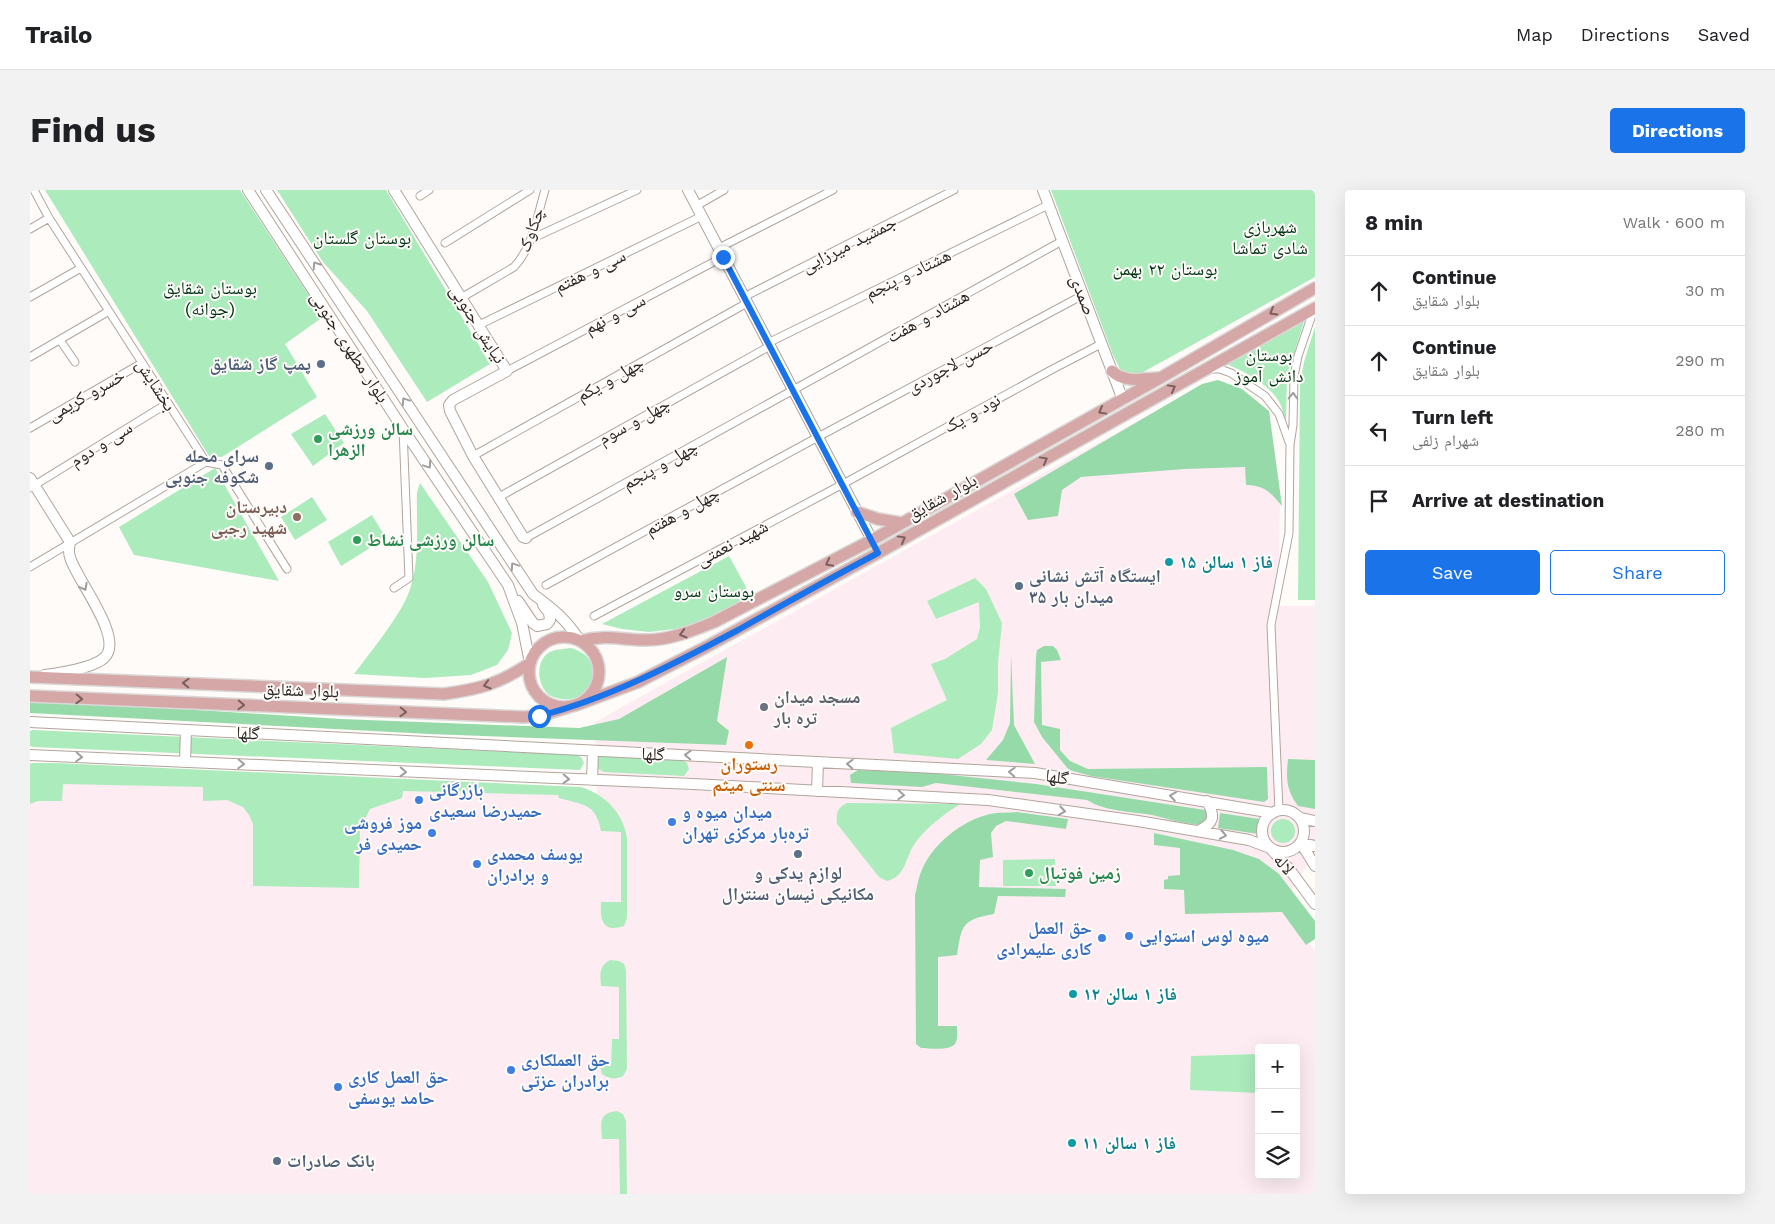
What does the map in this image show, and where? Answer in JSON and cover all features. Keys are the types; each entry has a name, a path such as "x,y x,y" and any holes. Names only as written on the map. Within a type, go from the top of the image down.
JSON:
{"main road":[{"name":"بلوار شقایق","path":"580,641 605,636 648,640 672,637 691,632 714,622 872,540 1123,400 1315,288"},
{"name":"بلوار شقایق","path":"30,696 523,717 539,716 574,706 646,677 715,642 878,553 1315,308"},
{"path":"1112,371 1122,378 1144,379 1162,377"},
{"path":"1123,400 1130,412"},
{"path":"857,512 878,519 902,523"},
{"path":"872,540 878,553"},
{"path":"565,638 580,641 589,647 596,656 599,673 595,689 588,698 574,706 558,707 547,703 538,695 530,680 530,663 538,650 550,640 565,638"},
{"name":"بلوار شقایق","path":"30,677 444,694 488,686 510,677 530,663"}],"street":[{"name":"بخشایش","path":"34,190 49,218 206,462"},
{"name":"بلوار مطهری جنوبی","path":"248,190 403,429 508,585 522,623 530,663"},
{"name":"بلوار مطهری جنوبی","path":"266,190 533,594 559,614 572,628 580,641"},
{"name":"نیایش جنوبی","path":"394,190 507,371 453,400 450,405 450,411 473,456 524,538 526,538"},
{"path":"420,196 429,190"},
{"path":"445,243 530,190"},
{"name":"چکاوک","path":"461,298 514,267 524,256 531,239 545,190"},
{"path":"531,239 637,190"},
{"path":"688,190 872,540"},
{"path":"696,206 724,190"},
{"name":"سی و نهم","path":"507,371 833,190"},
{"name":"جمشید میرزایی","path":"746,300 954,190"},
{"name":"صمدی","path":"1043,190 1123,400"},
{"name":"هشتاد و پنجم","path":"769,344 1048,205"},
{"name":"سی و هفتم","path":"479,325 702,216"},
{"path":"30,229 49,218"},
{"name":"هشتاد و هفت","path":"794,391 1062,241"},
{"path":"30,297 81,268"},
{"name":"حسن لاجوردی","path":"818,437 1083,295"},
{"name":"چهل و یکم","path":"473,456 746,300"},
{"path":"1276,811 1271,625 1289,533 1290,445 1293,425 1294,376 1298,356 1315,308"},
{"path":"30,357 109,311"},
{"path":"60,340 75,362"},
{"name":"چهل و سوم","path":"499,497 769,344"},
{"name":"نود و یک","path":"843,484 1101,344"},
{"name":"خسرو کریمی","path":"30,428 142,363"},
{"path":"1206,370 1220,369 1231,373 1265,396 1279,414 1290,445"},
{"name":"چهل و پنجم","path":"526,538 794,391"},
{"name":"سی و دوم","path":"32,484 168,403"},
{"path":"394,588 409,578 403,429"},
{"name":"چهل و هفتم","path":"546,585 818,437"},
{"path":"30,567 206,462 222,465 287,569"},
{"path":"30,677 95,663 105,657 109,648 104,622 70,557 70,542 32,484"},
{"name":"شهید نعمتی","path":"594,616 843,484"},
{"path":"508,585 534,624 537,626 547,624 550,620 549,613 533,594"},
{"name":"گلها","path":"30,722 1035,773 1276,811"},
{"path":"185,762 186,730"},
{"path":"592,751 592,780"},
{"name":"گلها","path":"30,755 988,800 1198,831 1249,840 1270,848"},
{"path":"817,791 818,762"},
{"path":"1198,831 1212,820 1212,811 1207,801"},
{"path":"1300,818 1304,831 1301,844 1290,852 1276,851 1265,843 1262,829 1263,822 1276,811 1291,812 1300,818 1315,821"},
{"path":"1301,844 1315,846"},
{"name":"لاله","path":"1301,844 1315,866"},
{"name":"لاله","path":"1270,848 1290,870 1315,904"}],"shaded area":[{"name":"میدان میوه و تره‌بار مرکزی تهران","path":"1259,403 1280,504 1278,606 1315,606 1315,851 1284,905 1315,951 1315,1194 30,1194 30,767 597,794 595,722 1156,411"}],"green space":[{"name":"بوستان شقایق (جوانه)","path":"45,190 240,190 323,317 285,344 317,397 222,457 209,456"},
{"name":"بوستان گلستان","path":"277,190 386,190 490,364 427,402 367,311 323,262"},
{"name":"بوستان ۲۲ بهمن","path":"1051,190 1315,190 1315,277 1138,375 1122,373 1113,355"},
{"name":"بوستان دانش آموز","path":"1304,322 1287,375 1286,422 1279,402 1268,388 1248,374 1227,364"},
{"name":"بوستان دانش آموز","path":"1315,327 1315,600 1298,600 1300,384 1304,362"},
{"path":"1218,380 1242,389 1269,411 1282,506 1263,488 1246,485 1245,467 1185,469 1081,477 1062,490 1058,516 1028,520 1014,494 1202,384"},
{"name":"سالن ورزشی الزهرا","path":"325,414 344,443 313,466 291,434"},
{"path":"215,468 279,581 134,555 119,527"},
{"path":"420,483 488,582 512,633 508,650 497,665 471,675 425,678 354,674 392,623 409,592 416,564 417,492"},
{"path":"312,497 327,520 295,540 281,517"},
{"name":"سالن ورزشی نشاط","path":"372,515 386,538 341,566 328,542"},
{"name":"بوستان سرو","path":"729,556 746,587 744,601 700,624 675,629 649,632 622,629 602,624"},
{"path":"975,578 986,589 1002,623 998,663 998,693 992,730 981,744 958,759 894,753 891,728 947,700 931,664 945,659 977,639 980,627 979,602 936,619 927,601"},
{"path":"1044,646 1053,646 1061,660 1041,662 1042,725 1060,729 1060,750 1070,761 1088,769 1267,767 1268,799 1264,802 1091,776 1069,770 1042,737 1034,722 1036,656 1037,650"},
{"path":"571,648 583,654 591,662 593,671 592,681 580,696 569,699 551,696 541,683 540,664 547,654 552,651"},
{"path":"1011,654 1014,725 1035,764 986,760 1003,740 1010,723"},
{"path":"727,657 717,721 729,731 726,745 430,734 30,713 30,702 72,702 341,719 579,728 619,719"},
{"path":"30,731 577,755 582,758 584,763 580,770 33,747 30,746"},
{"path":"602,755 682,760 687,763 689,769 684,776 604,772 597,768 597,759"},
{"path":"1288,759 1315,760 1315,809 1298,806 1291,795 1287,772"},
{"path":"30,764 581,787 590,790 612,806 625,829 627,838 627,918 624,926 611,928 604,923 601,914 601,902 621,902 621,832 601,831 596,815 592,810 582,804 559,798 558,795 403,791 402,798 370,809 360,829 359,888 253,886 253,824 243,807 227,800 203,801 203,787 63,784 62,801 38,801 30,804"},
{"path":"858,770 931,773 1036,784 1205,810 1209,816 1202,825 1110,809 1087,800 936,783 922,787 851,783 850,775"},
{"path":"847,803 960,804 926,831 912,848 902,871 893,879 887,881 879,877 837,824 838,811"},
{"path":"1017,812 1068,819 1066,829 1006,821 996,826 991,833 993,857 980,860 979,887 1066,889 1065,897 998,896 994,914 975,919 965,925 960,936 957,955 938,957 938,1026 957,1026 957,1040 954,1045 946,1048 921,1048 916,1044 915,895 921,872 932,852 958,828 979,817 990,814"},
{"path":"1220,813 1260,819 1258,834 1218,828"},
{"path":"1283,819 1291,823 1295,831 1291,839 1283,843 1275,839 1271,831 1275,823"},
{"path":"1154,833 1233,850 1259,859 1279,874 1315,921 1315,939 1306,945 1282,912 1185,914 1184,890 1164,889 1164,880 1168,879 1168,876 1180,875 1180,848 1154,845"},
{"name":"زمین فوتبال","path":"1055,859 1056,886 1003,886 1003,860"},
{"path":"610,960 619,961 624,964 626,970 627,1069 623,1076 615,1078 602,1074 600,1066 611,1066 612,1039 619,1039 619,987 601,986 602,968"},
{"path":"1255,1054 1255,1093 1190,1090 1191,1056"},
{"path":"617,1111 623,1114 626,1121 627,1194 620,1194 619,1139 602,1139 602,1120 606,1114"}],"place":[{"name":"پمپ گاز شقایق","path":"321,364"},
{"name":"سالن ورزشی الزهرا","path":"318,439"},
{"name":"سرای محله شکوفه جنوبی","path":"269,466"},
{"name":"دبیرستان شهید رجبی","path":"297,517"},
{"name":"سالن ورزشی نشاط","path":"357,540"},
{"name":"فاز ۱ سالن ۱۵","path":"1169,562"},
{"name":"ایستگاه آتش نشانی ۳۵ میدان بار","path":"1019,586"},
{"name":"مسجد میدان تره بار","path":"764,707"},
{"name":"رستوران سنتی میثم","path":"749,745"},
{"name":"بازرگانی حمیدرضا سعیدی","path":"419,800"},
{"name":"میدان میوه و تره‌بار مرکزی تهران","path":"672,822"},
{"name":"موز فروشی حمیدی فر","path":"432,833"},
{"name":"لوازم یدکی و مکانیکی نیسان سنترال","path":"798,854"},
{"name":"یوسف محمدی و برادران","path":"477,864"},
{"name":"زمین فوتبال","path":"1029,873"},
{"name":"میوه لوس استوایی","path":"1129,936"},
{"name":"حق العمل کاری علیمرادی","path":"1102,938"},
{"name":"فاز ۱ سالن ۱۲","path":"1073,994"},
{"name":"حق العملکاری برادران عزتی","path":"511,1070"},
{"name":"حق العمل کاری حامد یوسفی","path":"338,1087"},
{"name":"فاز ۱ سالن ۱۱","path":"1072,1143"},
{"name":"بانک صادرات","path":"277,1161"}],"route":[{"path":"539,716 579,704 638,682 878,553 723,257"}],"park label":[{"name":"شهربازی شادی تماشا","path":"1270,237"}]}
